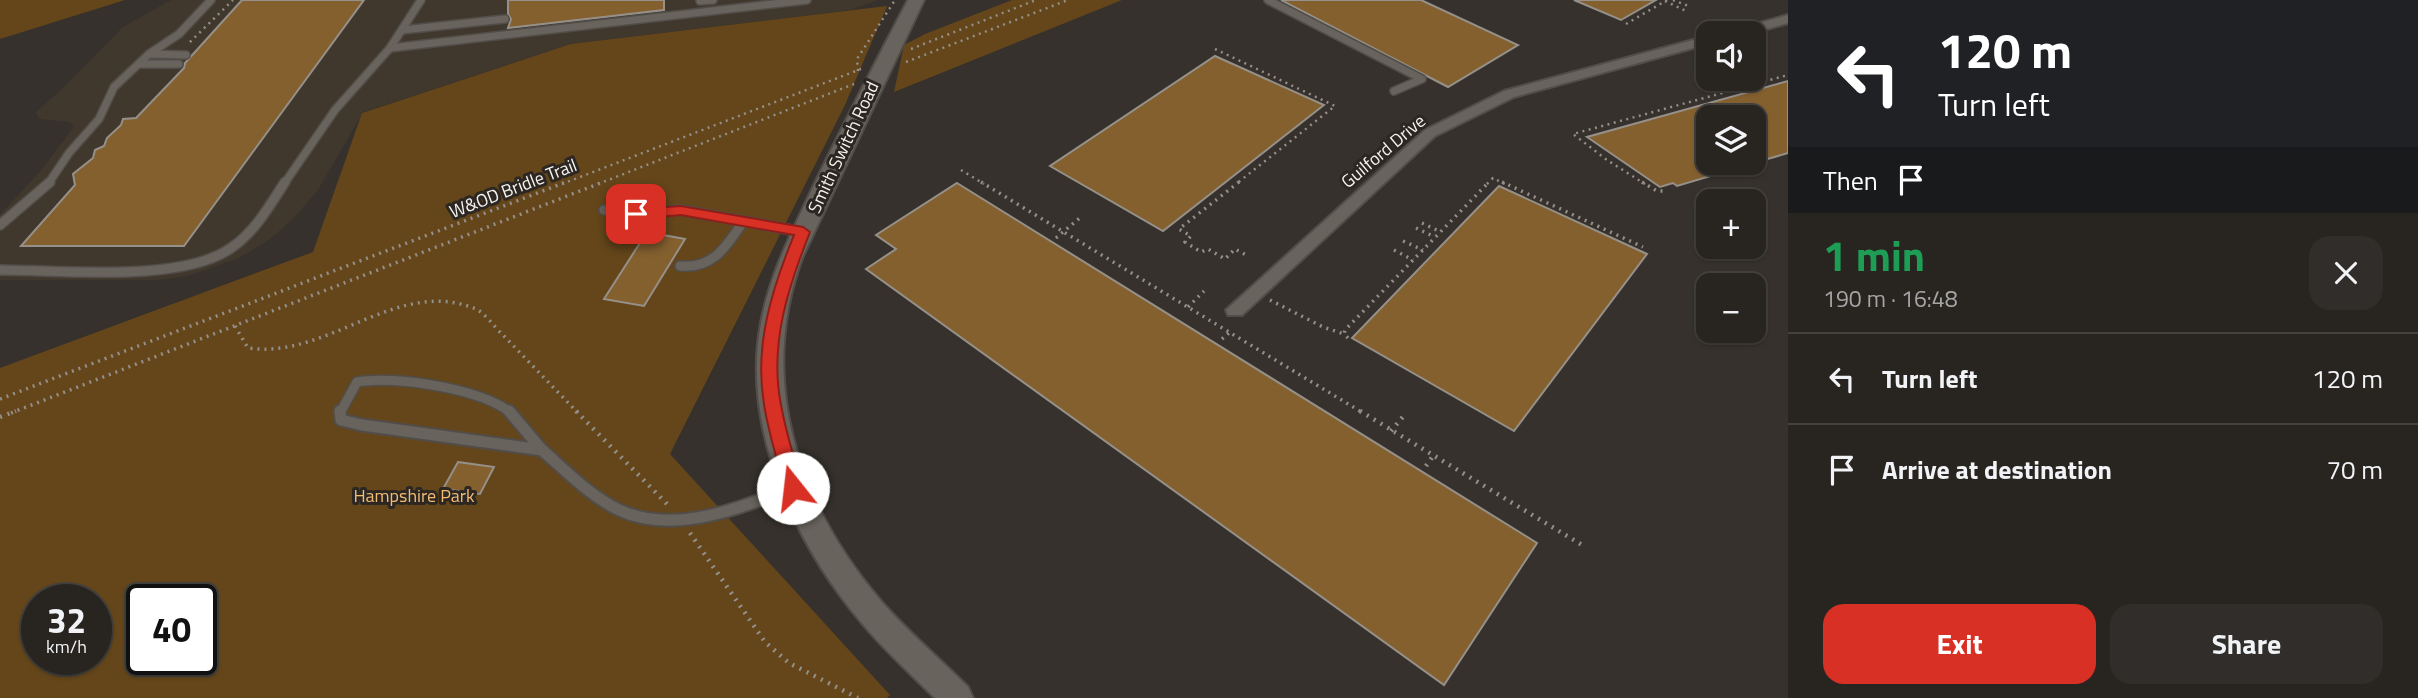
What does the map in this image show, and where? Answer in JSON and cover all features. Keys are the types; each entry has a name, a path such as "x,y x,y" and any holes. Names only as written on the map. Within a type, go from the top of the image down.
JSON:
{"street":[{"name":"Smith Switch Road","path":"916,0 870,71 782,282 776,307 770,369 772,403 793,488 831,556 862,601 957,698"},
{"path":"1766,25 1788,19"},
{"name":"Guilford Drive","path":"1235,310 1430,133 1509,94 1696,43"}],"lane":[{"path":"0,225 51,181 69,153 99,119 114,87 149,54 179,34 211,0"},
{"path":"0,270 165,271 205,263 232,248 253,228 335,110 390,48 421,0"},
{"path":"702,11 700,1 713,0"},
{"path":"390,48 807,0"},
{"path":"1268,0 1422,79 1394,90"},
{"path":"402,30 505,19"},
{"path":"149,54 186,55"},
{"path":"139,64 179,64"},
{"path":"604,210 619,214 681,210 803,232"},
{"path":"680,266 689,268 708,264 721,255 743,222"},
{"path":"542,450 362,425 341,419 340,410 357,383 377,377 471,393 496,401 511,412 542,450 583,486 620,510 645,517 681,520 720,514 793,488"}],"path":[{"path":"870,71 857,59 895,0"},
{"name":"W&OD Bridle Trail","path":"0,399 870,71 1036,0"},
{"path":"0,418 870,71 1068,0"},
{"path":"1673,0 1691,8"},
{"path":"1626,24 1666,1 1686,10"},
{"path":"1215,50 1335,106 1179,229 1191,236 1185,242 1201,252 1208,249 1225,259 1235,249 1246,255"},
{"path":"1766,81 1788,75"},
{"path":"1665,191 1657,191 1607,160 1573,134 1729,91"},
{"path":"961,170 1582,545"},
{"path":"1344,334 1493,178 1643,247"},
{"path":"1056,238 1081,217"},
{"path":"1422,223 1441,232"},
{"path":"1416,228 1435,237"},
{"path":"1403,241 1423,250"},
{"path":"1394,250 1413,260"},
{"path":"1188,307 1204,291"},
{"path":"1264,300 1282,305 1348,338"},
{"path":"1222,339 1230,332"},
{"path":"1391,431 1406,413"},
{"path":"1426,466 1433,456"}],"shaded area":[{"path":"171,0 878,0 850,10 571,44 363,112 318,190 293,219 270,239 239,258 188,276 157,280 0,280 0,215 43,168 74,127 70,122 40,119 36,112 123,27"}],"green space":[{"path":"0,0 125,0 0,39"},
{"path":"1012,0 1122,0 894,92 904,45"},
{"name":"Hampshire Park","path":"887,6 845,105 670,454 890,695 887,698 0,698 0,368 313,252 362,113 571,44"}],"building":[{"path":"242,0 364,0 184,246 21,246 75,185 73,174 93,158 95,150 104,146 107,138 121,125 123,119 136,118 184,68 185,63"},
{"path":"508,0 664,0 664,10 508,28 511,19 508,14"},
{"path":"1281,0 1421,0 1518,45 1448,87"},
{"path":"1574,0 1656,0 1621,20"},
{"path":"1215,56 1324,105 1163,231 1050,166"},
{"path":"1788,81 1788,153 1766,159 1766,105 1702,105 1752,91 1766,91 1766,87"},
{"path":"1696,107 1696,175 1714,175 1677,186 1673,183 1660,187 1587,137"},
{"path":"957,183 1537,543 1444,685 866,269 896,249 876,235"},
{"path":"1499,186 1647,254 1514,431 1352,338"},
{"path":"647,232 685,239 644,306 604,299"},
{"path":"458,462 494,467 480,494 443,489"}],"route":[{"path":"636,214 681,210 803,232 782,282 773,320 770,369 772,403 793,488"}]}
